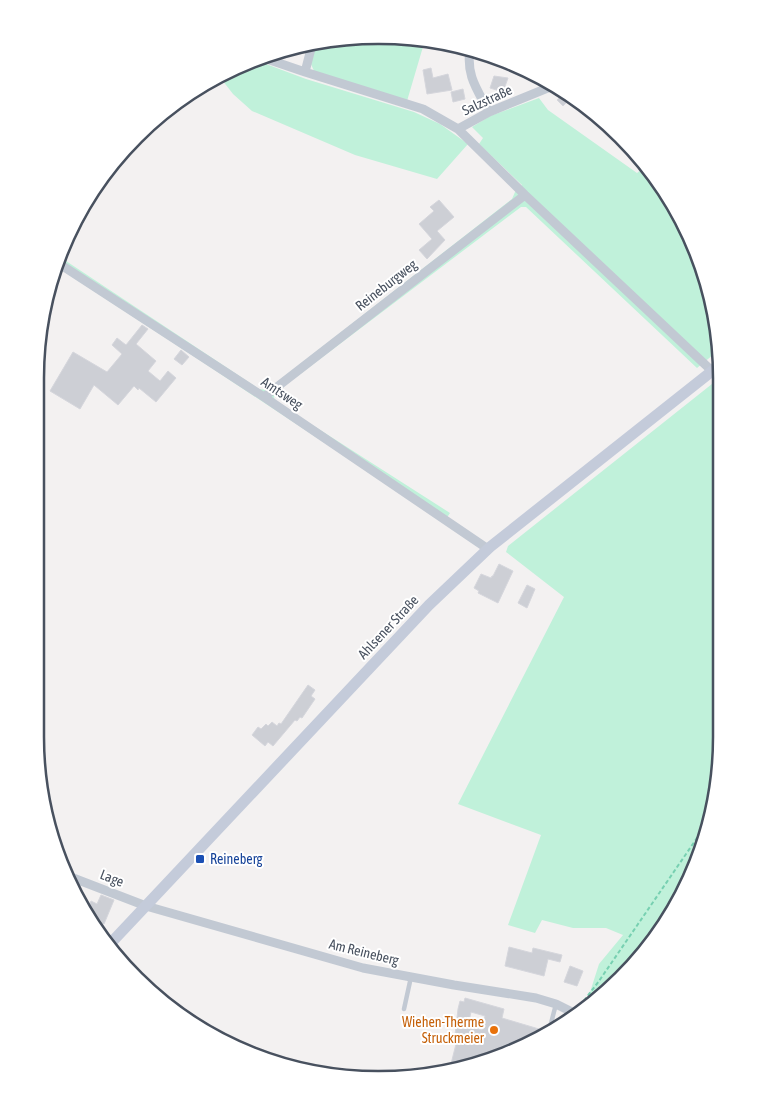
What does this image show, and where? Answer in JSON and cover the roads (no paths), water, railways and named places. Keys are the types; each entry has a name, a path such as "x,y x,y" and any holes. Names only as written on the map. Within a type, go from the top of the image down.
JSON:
{"main road":[{"name":"Ahlsener Straße","path":"113,940 429,605 488,549 713,374"}],"street":[{"path":"305,72 311,51"},
{"path":"469,56 470,73 489,112"},
{"path":"273,61 423,109 458,129 525,195 713,365"},
{"name":"Salzstraße","path":"458,129 489,112 546,89"},
{"name":"Reineburgweg","path":"264,397 525,195"},
{"name":"Amtsweg","path":"63,267 264,397 488,549"},
{"name":"Lage","path":"75,879 146,906"},
{"name":"Am Reineberg","path":"146,906 363,968 536,998 556,1004 569,1011"}],"lane":[{"path":"404,1009 411,977"},
{"path":"551,1023 556,1004"}],"place":[{"name":"Reineberg","path":"200,859"},
{"name":"Wiehen-Therme Struckmeier","path":"494,1030"}]}
